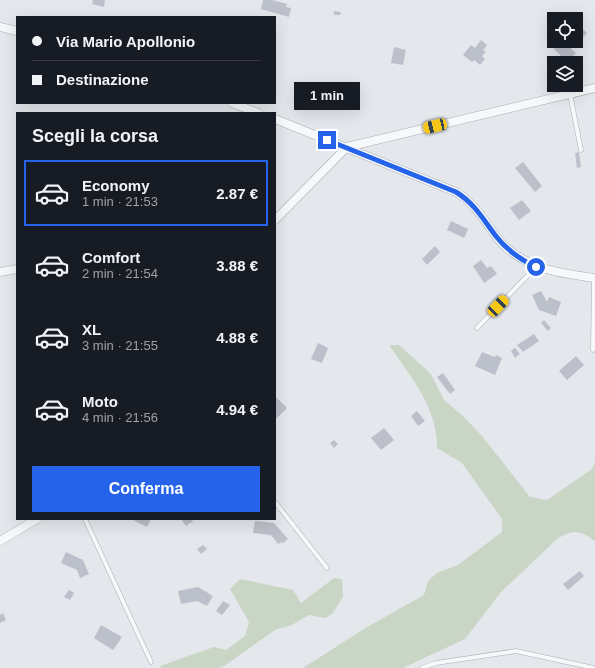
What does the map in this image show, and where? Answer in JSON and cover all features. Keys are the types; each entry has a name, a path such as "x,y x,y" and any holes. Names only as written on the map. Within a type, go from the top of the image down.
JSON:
{"street":[{"path":"0,27 16,31"},
{"path":"276,219 347,147 595,88"},
{"path":"235,104 255,112"},
{"path":"276,120 347,147 456,192 467,199 476,208 501,242 519,257 536,267 555,272 595,278"},
{"path":"0,272 16,269"},
{"path":"0,541 35,520"}],"lane":[{"path":"570,94 581,150"},
{"path":"477,328 536,267"},
{"path":"593,350 595,278"},
{"path":"276,503 327,568"},
{"path":"85,520 151,662"},
{"path":"422,668 436,663 516,651 594,668"}],"green space":[{"path":"389,345 399,345 431,374 444,400 462,415 482,436 530,497 547,500 592,469 595,462 595,541 576,532 572,532 557,539 501,592 465,639 403,668 303,668 367,627 424,595 428,581 437,573 458,565 502,532 502,519 462,463 437,448 433,419 428,406 414,381"},
{"path":"334,578 342,579 343,597 332,614 325,618 309,615 292,625 275,630 219,668 161,668 160,666 214,647 226,650 245,636 249,622 230,589 240,579 293,590 301,603"}],"building":[{"path":"93,0 105,0 104,7 92,4"},
{"path":"263,0 272,0 287,4 286,7 291,8 289,17 261,9"},
{"path":"334,11 341,12 340,15 334,15"},
{"path":"583,29 587,33 583,37"},
{"path":"481,40 487,45 483,50 486,52 482,56 485,59 480,65 474,60 472,62 463,55 471,45 475,48"},
{"path":"394,47 406,50 403,65 391,63"},
{"path":"572,48 571,49 576,53 573,56 561,56 554,49"},
{"path":"579,152 581,167 577,168 575,153"},
{"path":"523,162 542,186 535,192 515,168"},
{"path":"522,200 531,211 519,220 510,208"},
{"path":"451,221 468,229 464,238 447,230"},
{"path":"435,246 440,252 427,265 422,259"},
{"path":"481,260 487,268 491,266 497,274 484,283 473,266"},
{"path":"541,291 547,302 549,297 561,302 556,316 539,310 532,295"},
{"path":"544,320 551,328 548,331 541,323"},
{"path":"534,334 539,341 523,352 517,345"},
{"path":"318,343 328,348 322,363 311,359"},
{"path":"515,348 520,354 515,358 511,351"},
{"path":"482,352 502,358 495,375 475,366"},
{"path":"576,356 584,365 567,380 559,371"},
{"path":"443,373 455,390 450,394 437,377"},
{"path":"276,397 287,408 276,419"},
{"path":"417,411 425,421 418,426 411,416"},
{"path":"384,428 394,440 381,450 371,438"},
{"path":"334,440 338,444 334,448 330,443"},
{"path":"133,520 150,520 147,527"},
{"path":"182,520 193,521 186,526"},
{"path":"255,521 274,523 288,539 283,543 278,544 271,535 253,533"},
{"path":"203,545 207,549 201,554 197,549"},
{"path":"66,552 83,560 89,574 80,578 77,570 61,563"},
{"path":"580,571 584,576 568,590 563,584"},
{"path":"198,587 213,596 207,606 197,601 181,604 178,591"},
{"path":"69,590 74,593 70,600 64,597"},
{"path":"223,601 230,605 222,615 216,611"},
{"path":"3,613 6,620 0,623 0,615"},
{"path":"101,625 122,637 113,650 94,638"}],"route":[{"path":"327,140 456,192 467,199 476,208 495,235 506,247 536,267"}]}
